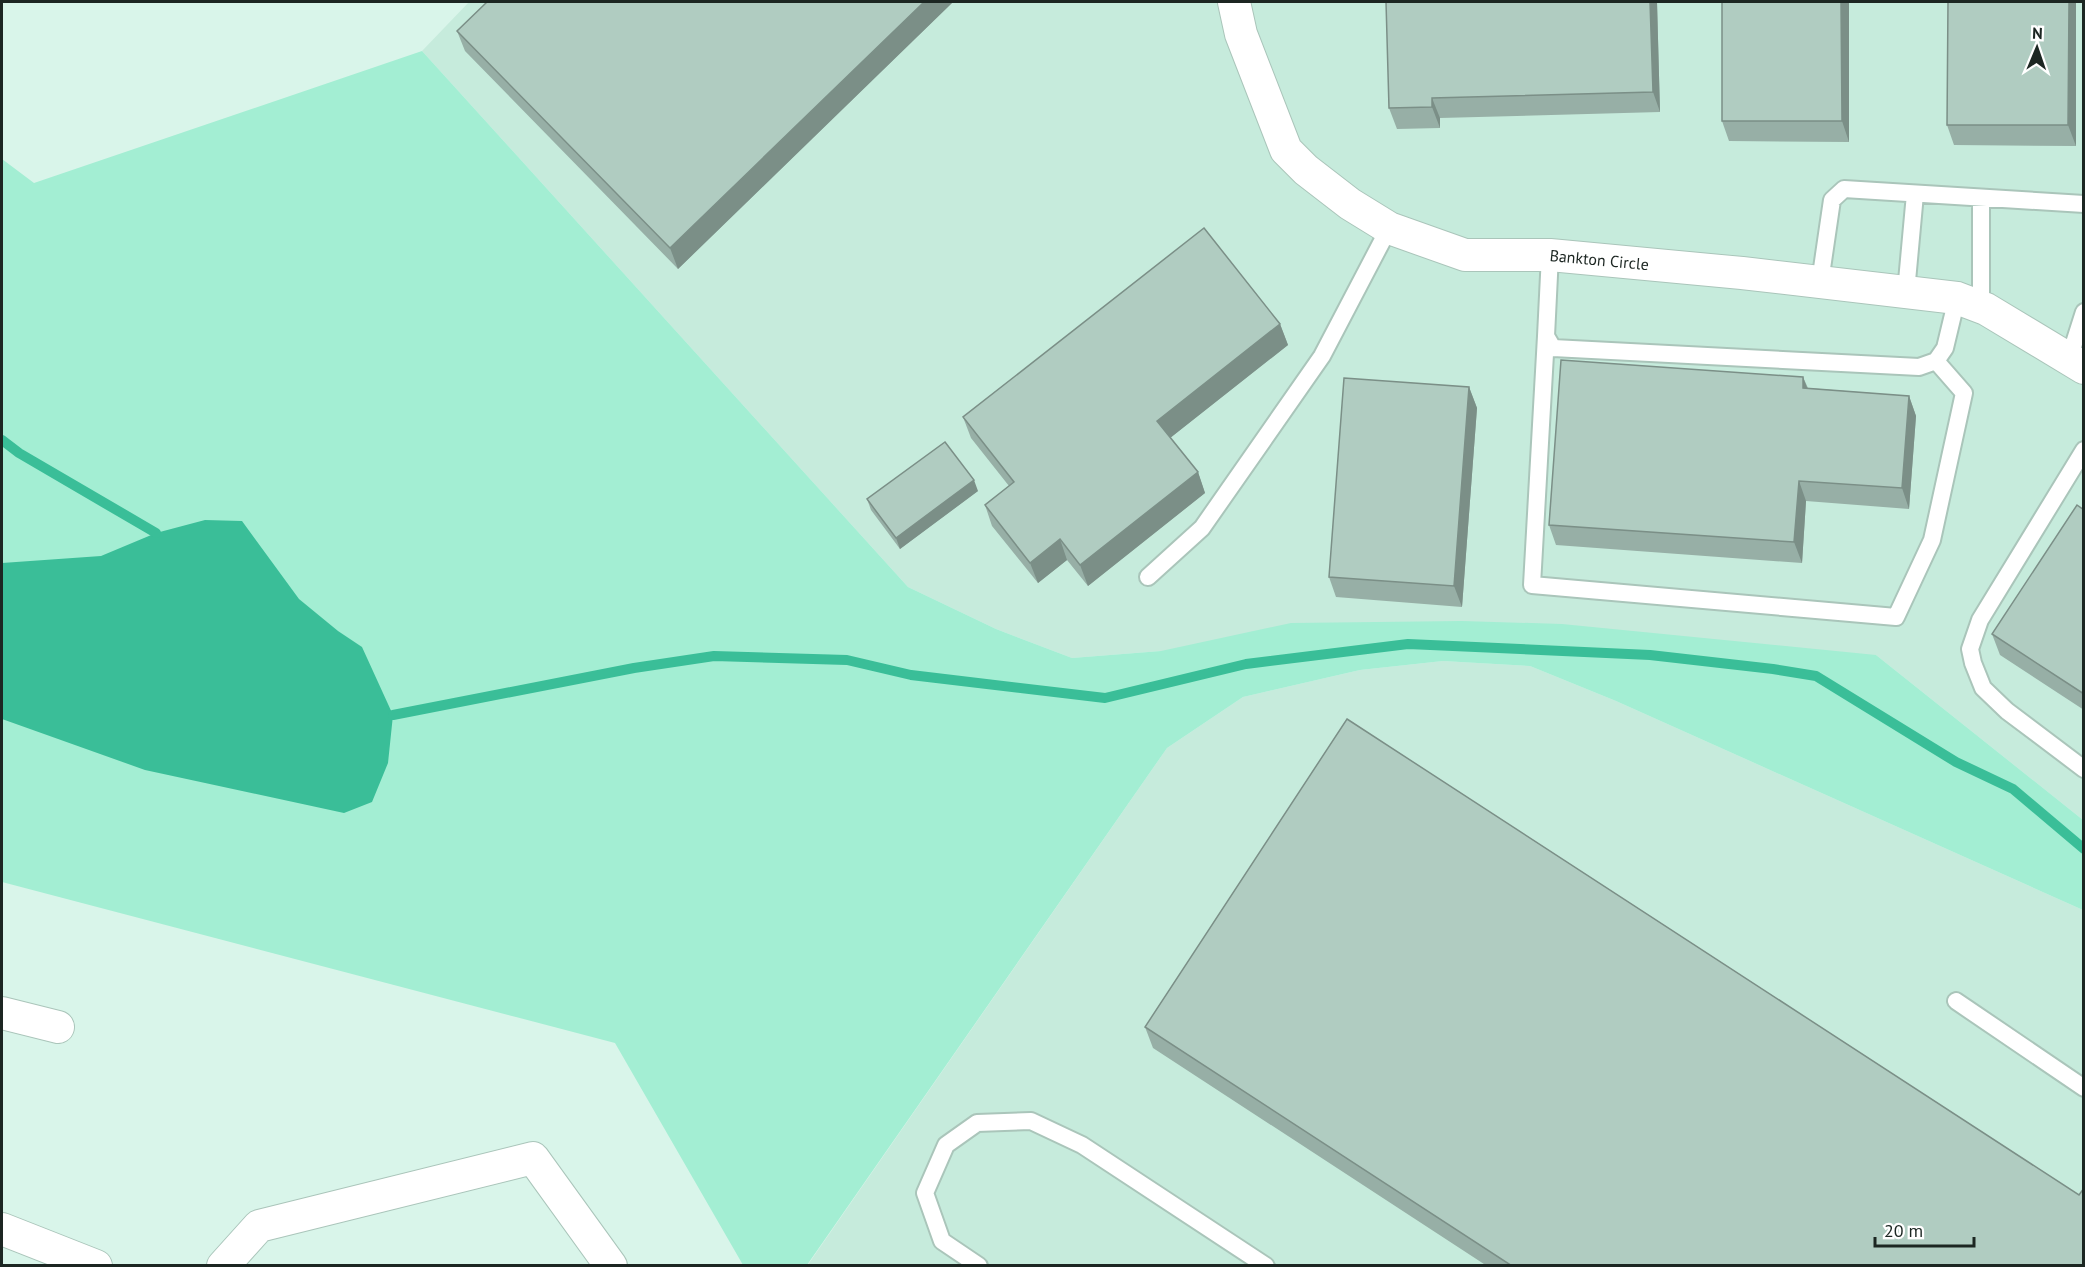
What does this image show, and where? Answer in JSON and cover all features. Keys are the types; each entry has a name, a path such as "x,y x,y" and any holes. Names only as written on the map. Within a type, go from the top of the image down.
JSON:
{"street":[{"name":"Bankton Circle","path":"1234,2 1241,34 1286,150 1306,170 1350,204 1389,228 1465,255 1550,255 1742,273 1906,292 1969,303 2076,364"},
{"path":"2,1013 57,1027"},
{"path":"223,1266 259,1226 533,1158 611,1266"},
{"path":"2,1228 96,1266"}],"lane":[{"path":"1820,282 1832,200 1844,189 2084,204"},
{"path":"1906,292 1914,194"},
{"path":"1545,336 1553,348 1919,367 1936,361 1946,348 1969,303 1981,198"},
{"path":"1148,577 1202,528 1322,356 1389,228"},
{"path":"1550,255 1532,585 1896,617 1932,540 1964,393 1936,361"},
{"path":"2076,364 2084,312"},
{"path":"2082,458 1986,610 1970,649 1983,688 2007,711 2084,769"},
{"path":"1956,1001 2084,1088"},
{"path":"979,1266 942,1241 925,1193 946,1145 977,1123 1031,1121 1082,1145 1266,1266"}],"shaded area":[{"path":"469,2 2083,2 2083,820 1876,655 1161,651 1072,658 996,629 908,587 422,51"},
{"path":"422,51 908,587 996,629 1072,658 1161,651 1291,623 1462,621 1562,624 1876,655 2083,820 2083,910 1616,701 1530,666 1443,661 1360,670 1243,697 1167,748 807,1265 743,1265 615,1043 2,882 2,159 34,183"},
{"path":"205,520 242,521 299,599 338,631 362,647 393,715 388,763 372,802 344,813 145,770 2,719 2,563 101,556 156,533"},
{"path":"1443,661 1530,666 1616,701 2083,910 2083,1265 807,1266 1167,748 1243,697 1360,670"}],"building":[{"path":"487,2 924,2 670,248 457,31"},
{"path":"1386,2 1650,2 1653,92 1432,98 1432,107 1389,108"},
{"path":"1722,2 1841,2 1842,121 1722,121"},
{"path":"1948,2 2069,2 2068,125 1947,125"},
{"path":"1204,228 1280,324 1157,421 1198,472 1080,565 1060,539 1030,563 985,505 1014,482 963,417"},
{"path":"1561,360 1803,377 1803,388 1909,396 1902,488 1799,481 1794,542 1549,525"},
{"path":"1344,378 1469,387 1454,586 1329,577"},
{"path":"945,442 974,480 896,538 867,499"},
{"path":"2077,505 2084,510 2084,694 1992,634"},
{"path":"1347,719 2079,1195 2084,1188 2084,1266 1512,1266 1145,1027"}],"waterway":[{"path":"2,440 19,453 156,533"},
{"path":"393,715 634,668 714,656 847,660 911,675 1105,698 1246,664 1408,644 1650,655 1816,676 1956,762 2013,789 2084,849"}]}
